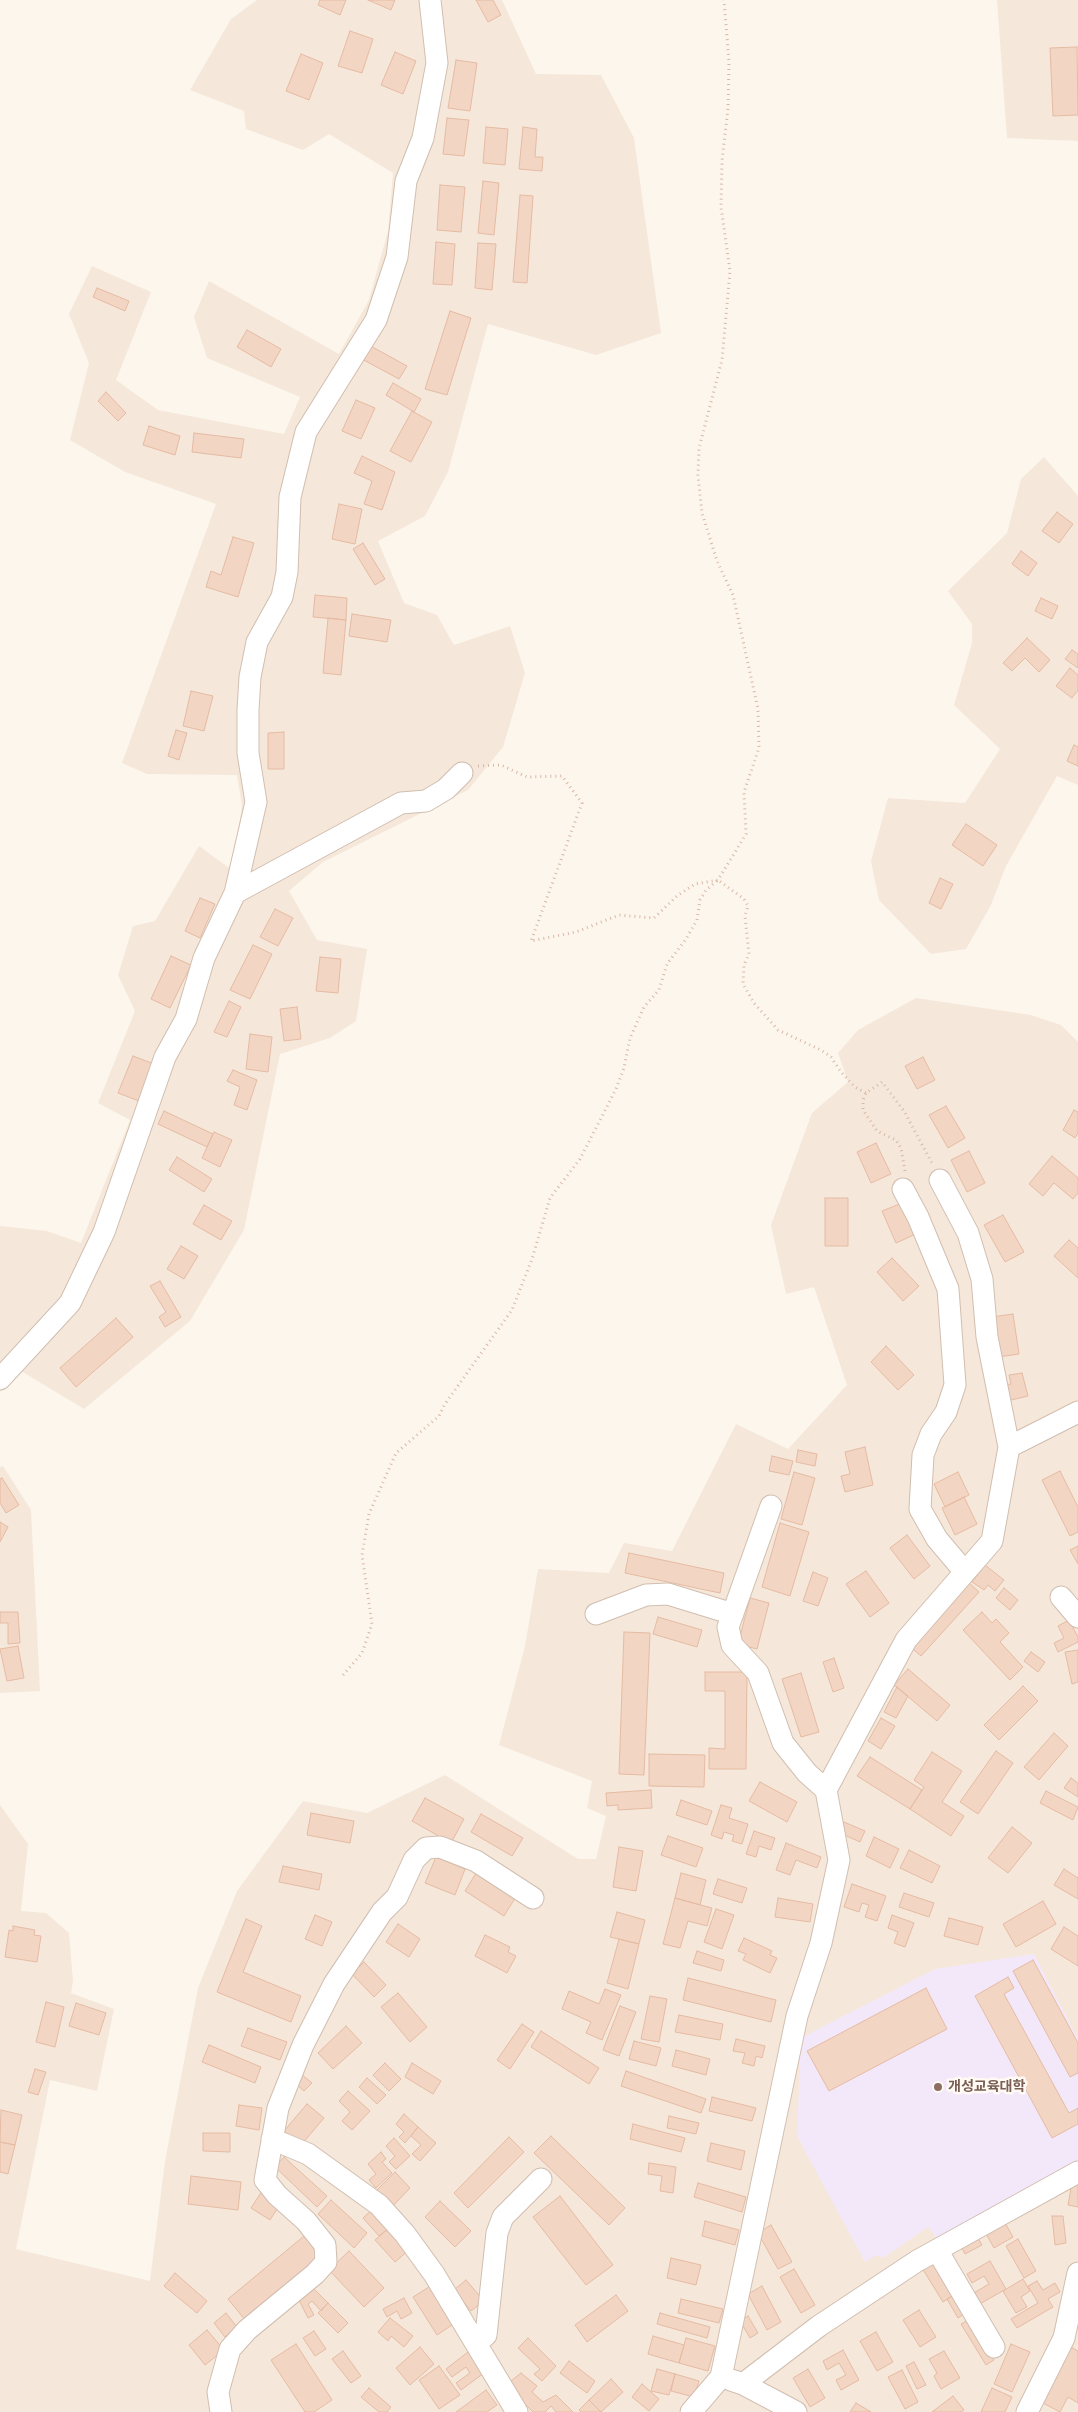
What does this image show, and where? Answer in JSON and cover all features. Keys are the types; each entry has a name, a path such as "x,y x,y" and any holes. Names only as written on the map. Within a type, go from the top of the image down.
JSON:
{"street":[{"path":"0,1380 70,1303 104,1232 165,1057 186,1019 204,958 235,894 256,802 248,753 248,727 250,677 257,642 282,597 287,572 290,497 306,432 376,320 397,257 406,181 422,138 437,63 430,0"},
{"path":"235,894 401,803 426,801 446,789 462,773"},
{"path":"826,1790 906,1640 992,1541 1009,1447 987,1337 982,1279 968,1233 940,1180"},
{"path":"903,1189 918,1217 948,1289 955,1384 946,1412 931,1434 924,1455 920,1509 937,1539 965,1572"},
{"path":"1009,1447 1078,1412"},
{"path":"691,2412 721,2377 797,2016 821,1943 839,1860 826,1790 807,1773 784,1743 758,1673 732,1645 728,1627 771,1506"},
{"path":"596,1614 646,1595 668,1594 733,1614"},
{"path":"1061,1597 1078,1618"},
{"path":"222,2412 218,2392 230,2349 247,2330 315,2274 326,2262 325,2245 306,2221 277,2195 265,2180 281,2099 303,2045 334,1984 382,1912 397,1897 414,1860 426,1848 440,1847 476,1861 533,1898"},
{"path":"272,2139 308,2154 379,2205 405,2234 434,2274 517,2412"},
{"path":"743,2384 820,2326 937,2250 1078,2172"},
{"path":"476,2343 486,2335 496,2233 503,2217 541,2179"},
{"path":"937,2250 994,2347"},
{"path":"1027,2412 1071,2340 1078,2273"},
{"path":"721,2377 743,2384 796,2412"}],"path":[{"path":"343,1674 362,1653 372,1624 362,1555 369,1514 396,1453 439,1416 445,1404 512,1310 532,1259 550,1198 580,1159 616,1089 624,1068 630,1038 644,1007 660,990 667,964 686,940 697,920 700,900 706,890 718,880 746,834 744,792 759,748 758,709 733,595 717,561 704,521 698,475 699,448 722,360 730,271 721,206 722,161 728,108 729,62 724,0"},
{"path":"462,773 479,766 501,765 527,777 562,776 582,803 531,941 576,932 619,914 654,918 676,896 694,884 718,880 744,899 748,906 745,916 749,954 744,966 743,984 754,1004 778,1030 822,1050 831,1057 841,1072 855,1087 866,1093"},
{"path":"903,1189 905,1165 901,1148 896,1140 877,1131 863,1110 863,1100 866,1093 882,1082 904,1111 927,1151 940,1180"}],"shaded area":[{"path":"257,0 502,0 536,74 601,75 634,138 661,333 596,355 488,324 448,472 425,516 378,541 404,603 437,615 454,645 510,626 525,673 503,747 468,790 323,862 289,891 317,940 367,949 356,1021 330,1038 280,1054 244,1230 190,1321 84,1409 21,1371 0,1392 0,1226 47,1231 81,1243 130,1120 98,1103 135,1011 118,975 133,926 155,921 199,846 232,870 242,806 237,775 147,774 122,763 216,504 125,472 70,440 89,363 69,314 92,266 151,292 116,380 158,410 284,434 300,397 207,358 194,317 209,281 339,354 369,300 388,231 393,173 329,134 303,150 246,129 244,111 190,90 231,19"},
{"path":"997,0 1078,0 1078,141 1007,138"},
{"path":"1044,457 1078,496 1078,785 1057,776 1006,866 991,905 966,949 931,954 879,900 871,861 888,798 965,803 1000,749 954,705 972,643 972,624 948,591 1007,533 1021,479"},
{"path":"916,998 1031,1015 1061,1025 1078,1042 1078,2412 0,2412 0,1805 28,1844 21,1911 46,1913 69,1933 73,1981 71,1993 114,2009 97,2091 50,2080 16,2249 150,2281 165,2161 198,1988 237,1891 303,1801 367,1813 445,1775 578,1859 596,1859 606,1816 587,1808 592,1781 499,1745 525,1646 538,1569 609,1573 624,1543 672,1551 736,1424 788,1449 847,1385 814,1287 786,1294 771,1225 812,1113 848,1082 838,1053 858,1030"},
{"path":"3,1466 31,1510 40,1691 0,1693 0,1467"},
{"name":"개성교육대학","path":"1034,1954 1078,2039 1078,2166 938,2240 928,2227 883,2258 877,2255 865,2262 797,2136 801,2038 935,1969"}],"building":[{"path":"320,0 346,0 340,15 318,5"},
{"path":"368,0 395,0 391,10"},
{"path":"476,0 493,0 501,15 488,22"},
{"path":"350,31 373,39 362,73 338,66"},
{"path":"1077,47 1078,115 1053,116 1050,48"},
{"path":"395,52 416,61 403,94 381,85"},
{"path":"301,54 323,63 309,100 286,91"},
{"path":"456,60 477,63 470,111 448,108"},
{"path":"447,118 469,120 464,156 443,154"},
{"path":"486,127 508,129 505,165 483,163"},
{"path":"523,127 537,129 535,157 543,157 542,171 519,169"},
{"path":"483,181 499,183 494,235 478,233"},
{"path":"440,185 465,187 461,232 437,230"},
{"path":"520,195 533,196 527,283 513,282"},
{"path":"436,242 455,244 452,285 433,284"},
{"path":"478,243 496,244 492,290 475,288"},
{"path":"97,288 129,301 125,311 93,297"},
{"path":"450,311 471,318 447,395 425,389"},
{"path":"247,330 281,349 271,367 237,347"},
{"path":"367,344 407,366 399,379 360,358"},
{"path":"393,383 421,399 414,412 386,395"},
{"path":"106,392 126,413 118,421 98,401"},
{"path":"356,400 375,408 361,439 342,431"},
{"path":"412,411 432,422 411,462 390,451"},
{"path":"149,426 180,436 175,455 143,445"},
{"path":"194,433 244,439 241,458 192,452"},
{"path":"362,456 395,472 382,510 364,504 372,481 354,473"},
{"path":"339,504 362,509 355,544 332,539"},
{"path":"1057,512 1073,524 1059,543 1042,531"},
{"path":"233,537 254,543 238,597 206,587 211,571 221,575"},
{"path":"363,543 385,579 375,585 353,549"},
{"path":"1021,551 1037,563 1028,576 1012,564"},
{"path":"315,595 347,598 346,620 313,617"},
{"path":"1041,598 1058,606 1052,619 1035,611"},
{"path":"352,614 391,620 387,642 349,636"},
{"path":"328,618 346,620 341,675 323,673"},
{"path":"1027,638 1050,660 1039,672 1025,658 1012,671 1003,663"},
{"path":"1072,650 1078,654 1078,668 1065,659"},
{"path":"1070,668 1078,675 1078,690 1072,698 1056,686"},
{"path":"191,691 213,696 204,731 183,726"},
{"path":"176,730 187,733 179,760 168,756"},
{"path":"284,732 284,769 268,769 268,733"},
{"path":"1074,745 1078,747 1078,766 1067,761"},
{"path":"966,824 997,845 983,866 952,845"},
{"path":"940,878 953,884 941,909 929,903"},
{"path":"200,898 215,904 200,938 185,931"},
{"path":"275,909 293,918 278,946 260,937"},
{"path":"253,945 272,954 250,999 230,990"},
{"path":"171,956 191,965 170,1008 151,999"},
{"path":"320,957 341,959 338,993 316,991"},
{"path":"229,1001 241,1007 227,1037 214,1032"},
{"path":"297,1007 301,1039 284,1041 280,1009"},
{"path":"250,1034 272,1037 268,1072 246,1069"},
{"path":"133,1056 154,1064 139,1101 118,1093"},
{"path":"923,1057 935,1080 917,1089 905,1066"},
{"path":"233,1070 257,1080 247,1110 234,1105 240,1087 227,1081"},
{"path":"946,1106 965,1138 948,1148 929,1115"},
{"path":"1074,1110 1078,1112 1078,1133 1075,1138 1063,1130"},
{"path":"164,1111 213,1134 207,1147 158,1124"},
{"path":"214,1132 232,1140 220,1167 202,1158"},
{"path":"876,1143 891,1174 871,1183 857,1152"},
{"path":"969,1151 985,1183 967,1192 951,1160"},
{"path":"1052,1156 1078,1178 1078,1193 1073,1199 1054,1183 1043,1196 1029,1184"},
{"path":"177,1157 212,1179 204,1192 169,1170"},
{"path":"825,1198 848,1198 848,1246 825,1246"},
{"path":"902,1203 916,1234 896,1243 882,1211"},
{"path":"204,1205 232,1221 221,1240 193,1224"},
{"path":"1003,1215 1024,1252 1005,1262 984,1225"},
{"path":"1069,1240 1078,1248 1078,1278 1054,1256"},
{"path":"181,1246 198,1256 184,1279 167,1269"},
{"path":"892,1258 919,1286 903,1301 877,1272"},
{"path":"160,1281 181,1317 165,1327 159,1317 166,1312 150,1286"},
{"path":"1013,1314 1019,1354 998,1357 992,1317"},
{"path":"116,1318 133,1337 76,1387 60,1368"},
{"path":"886,1346 914,1375 898,1390 871,1362"},
{"path":"1022,1373 1028,1396 1007,1401 1003,1385 1011,1384 1009,1375"},
{"path":"865,1447 873,1485 845,1492 841,1476 850,1474 845,1452"},
{"path":"798,1450 817,1454 815,1466 796,1462"},
{"path":"772,1456 793,1461 789,1475 769,1471"},
{"path":"1060,1471 1078,1507 1078,1532 1070,1536 1042,1480"},
{"path":"794,1472 815,1478 802,1525 781,1519"},
{"path":"958,1472 969,1495 945,1507 934,1484"},
{"path":"2,1478 19,1505 6,1513 0,1503 0,1479"},
{"path":"964,1497 977,1524 955,1535 942,1508"},
{"path":"0,1522 8,1527 0,1542"},
{"path":"780,1523 809,1532 790,1596 762,1587"},
{"path":"907,1535 930,1566 914,1579 890,1548"},
{"path":"1078,1546 1078,1564 1070,1550"},
{"path":"629,1553 724,1573 720,1593 625,1573"},
{"path":"985,1565 1004,1580 995,1591 988,1585 984,1590 972,1582"},
{"path":"866,1571 889,1603 870,1617 846,1584"},
{"path":"813,1572 828,1578 818,1606 803,1601"},
{"path":"967,1581 979,1592 921,1656 909,1646"},
{"path":"1004,1588 1018,1600 1010,1610 996,1598"},
{"path":"750,1598 769,1603 757,1649 738,1644"},
{"path":"0,1612 18,1612 20,1643 8,1644 8,1623 0,1623"},
{"path":"982,1612 992,1623 996,1619 1009,1633 1000,1642 1023,1667 1010,1680 963,1630"},
{"path":"658,1617 702,1630 697,1647 653,1634"},
{"path":"1069,1620 1078,1637 1078,1642 1058,1652 1054,1643 1064,1638 1058,1626"},
{"path":"624,1632 650,1633 644,1775 619,1774"},
{"path":"18,1646 24,1678 7,1681 0,1649"},
{"path":"1078,1650 1078,1682 1072,1684 1065,1652"},
{"path":"1031,1652 1045,1662 1038,1672 1024,1661"},
{"path":"834,1658 844,1688 833,1692 823,1662"},
{"path":"908,1669 950,1705 937,1721 894,1685"},
{"path":"705,1672 747,1672 746,1769 709,1769 709,1748 725,1749 725,1691 705,1691"},
{"path":"801,1673 819,1732 801,1737 782,1679"},
{"path":"1023,1686 1038,1701 999,1740 984,1725"},
{"path":"897,1687 908,1696 896,1718 884,1712"},
{"path":"881,1718 895,1726 881,1749 868,1741"},
{"path":"1054,1733 1068,1746 1039,1780 1024,1767"},
{"path":"996,1751 1013,1763 978,1814 960,1802"},
{"path":"932,1752 962,1771 942,1802 964,1816 951,1836 910,1809 924,1787 914,1780"},
{"path":"649,1754 705,1755 704,1787 649,1786"},
{"path":"870,1757 922,1790 910,1809 857,1776"},
{"path":"1071,1778 1078,1783 1078,1797 1064,1788"},
{"path":"760,1782 797,1802 787,1822 749,1801"},
{"path":"651,1790 652,1808 618,1810 618,1805 607,1806 606,1793"},
{"path":"1046,1791 1078,1807 1073,1820 1040,1803"},
{"path":"425,1798 464,1819 451,1843 412,1821"},
{"path":"681,1800 712,1811 707,1825 676,1815"},
{"path":"721,1805 732,1808 729,1818 748,1824 742,1844 732,1841 734,1835 724,1832 722,1839 711,1835"},
{"path":"311,1813 354,1821 350,1843 307,1835"},
{"path":"481,1814 523,1838 512,1856 471,1832"},
{"path":"844,1822 865,1831 860,1842 840,1833"},
{"path":"1012,1827 1032,1843 1008,1873 988,1858"},
{"path":"754,1831 775,1838 771,1850 759,1846 756,1857 746,1854"},
{"path":"668,1836 703,1848 696,1867 661,1855"},
{"path":"874,1837 899,1849 890,1868 866,1856"},
{"path":"786,1843 821,1857 817,1868 796,1860 790,1875 776,1870"},
{"path":"619,1847 643,1851 636,1891 613,1887"},
{"path":"909,1850 940,1866 932,1883 900,1868"},
{"path":"436,1857 465,1869 455,1895 425,1883"},
{"path":"283,1866 322,1874 319,1890 279,1882"},
{"path":"1064,1869 1078,1878 1078,1899 1054,1885"},
{"path":"478,1870 517,1895 504,1916 465,1891"},
{"path":"681,1873 706,1880 700,1905 675,1898"},
{"path":"718,1879 747,1888 742,1903 713,1894"},
{"path":"852,1884 886,1896 877,1921 865,1917 869,1905 862,1903 859,1912 844,1907"},
{"path":"904,1893 934,1903 929,1917 899,1907"},
{"path":"675,1898 712,1908 707,1926 688,1921 680,1948 663,1944"},
{"path":"778,1898 813,1904 810,1922 775,1917"},
{"path":"1043,1901 1056,1924 1016,1947 1003,1924"},
{"path":"716,1909 734,1915 722,1949 704,1942"},
{"path":"617,1912 645,1920 639,1944 610,1937"},
{"path":"315,1915 332,1922 322,1946 305,1939"},
{"path":"892,1915 914,1923 905,1947 894,1943 898,1932 888,1928"},
{"path":"949,1918 983,1927 978,1945 944,1936"},
{"path":"246,1919 262,1926 243,1972 301,1996 291,2022 217,1992"},
{"path":"398,1924 420,1939 409,1957 386,1942"},
{"path":"13,1926 35,1930 34,1935 41,1936 37,1962 5,1957 9,1930 13,1931"},
{"path":"1064,1927 1078,1936 1078,1966 1051,1949"},
{"path":"485,1935 510,1947 508,1952 516,1956 507,1973 475,1956"},
{"path":"744,1938 772,1951 770,1955 777,1958 770,1973 743,1960 746,1954 738,1951"},
{"path":"619,1939 639,1944 628,1989 607,1983"},
{"path":"697,1951 724,1960 721,1971 693,1963"},
{"path":"1033,1960 1078,2043 1078,2073 1070,2077 1013,1971"},
{"path":"364,1962 386,1985 374,1997 352,1974"},
{"path":"1008,1977 1014,1988 1004,1994 1069,2113 1078,2108 1078,2124 1052,2138 975,1996"},
{"path":"688,1978 776,2000 771,2022 683,2000"},
{"path":"926,1988 947,2029 829,2091 807,2051"},
{"path":"605,1989 621,1995 602,2040 586,2033 591,2022 562,2009 569,1991 599,2004"},
{"path":"398,1993 427,2027 410,2042 381,2007"},
{"path":"650,1996 667,1999 659,2042 641,2039"},
{"path":"46,2002 64,2007 55,2047 36,2042"},
{"path":"76,2003 106,2013 99,2035 69,2026"},
{"path":"620,2006 636,2012 619,2056 603,2050"},
{"path":"679,2015 723,2024 720,2040 675,2032"},
{"path":"522,2024 534,2032 510,2069 497,2060"},
{"path":"346,2026 362,2043 333,2069 318,2053"},
{"path":"248,2028 287,2042 280,2060 241,2046"},
{"path":"541,2031 599,2068 589,2084 531,2047"},
{"path":"736,2039 765,2046 762,2058 756,2056 754,2066 742,2063 745,2053 733,2051"},
{"path":"634,2041 661,2048 656,2066 629,2059"},
{"path":"209,2045 261,2067 255,2083 202,2062"},
{"path":"676,2050 710,2059 706,2075 672,2066"},
{"path":"385,2063 401,2079 389,2091 373,2075"},
{"path":"412,2063 441,2081 433,2094 405,2077"},
{"path":"35,2069 46,2072 38,2095 28,2092"},
{"path":"626,2071 706,2099 701,2113 621,2086"},
{"path":"300,2073 312,2083 304,2091 293,2081"},
{"path":"367,2078 386,2095 377,2104 359,2087"},
{"path":"348,2091 370,2111 352,2130 342,2121 350,2112 339,2101"},
{"path":"712,2097 756,2108 752,2121 709,2111"},
{"path":"307,2104 324,2118 301,2145 284,2131"},
{"path":"239,2105 262,2108 259,2130 236,2126"},
{"path":"1,2110 22,2115 15,2145 0,2142"},
{"path":"404,2114 418,2127 405,2143 399,2137 404,2132 396,2124"},
{"path":"669,2116 699,2123 696,2134 667,2128"},
{"path":"633,2124 685,2138 681,2152 630,2139"},
{"path":"418,2127 436,2143 420,2161 412,2154 421,2145 411,2136"},
{"path":"203,2133 230,2133 230,2152 203,2151"},
{"path":"551,2136 625,2208 609,2225 534,2153"},
{"path":"509,2137 524,2152 468,2208 454,2193"},
{"path":"394,2138 410,2156 396,2169 389,2162 395,2156 386,2146"},
{"path":"0,2142 15,2145 8,2174 0,2172"},
{"path":"711,2143 745,2151 741,2170 707,2161"},
{"path":"381,2152 386,2159 382,2162 392,2173 376,2188 369,2180 376,2174 368,2164"},
{"path":"284,2157 327,2196 317,2207 275,2167"},
{"path":"649,2163 676,2167 673,2193 660,2191 662,2176 648,2174"},
{"path":"395,2172 410,2188 390,2209 374,2193"},
{"path":"191,2176 241,2182 238,2210 188,2204"},
{"path":"698,2183 746,2197 742,2212 694,2197"},
{"path":"1072,2183 1078,2184 1078,2207 1068,2205"},
{"path":"262,2191 281,2203 270,2220 251,2208"},
{"path":"560,2196 613,2265 586,2285 533,2217"},
{"path":"331,2200 367,2233 354,2248 318,2214"},
{"path":"440,2201 471,2231 455,2247 425,2217"},
{"path":"373,2209 389,2228 379,2236 363,2218"},
{"path":"1052,2216 1063,2216 1066,2243 1055,2245"},
{"path":"705,2221 739,2230 735,2245 702,2236"},
{"path":"1004,2221 1013,2237 994,2248 985,2232"},
{"path":"771,2225 792,2262 778,2269 758,2233"},
{"path":"389,2228 409,2250 395,2262 375,2240"},
{"path":"976,2235 982,2245 965,2254 960,2244"},
{"path":"304,2236 322,2258 246,2321 228,2299"},
{"path":"1018,2239 1036,2271 1024,2278 1006,2246"},
{"path":"349,2251 384,2288 364,2307 329,2270"},
{"path":"940,2257 960,2291 943,2302 922,2268"},
{"path":"671,2258 701,2265 696,2285 667,2278"},
{"path":"990,2261 1006,2289 978,2305 972,2294 989,2284 984,2276 972,2283 967,2274"},
{"path":"794,2269 815,2305 801,2313 780,2277"},
{"path":"175,2273 207,2301 197,2313 164,2286"},
{"path":"1023,2279 1030,2291 1021,2297 1027,2307 1016,2313 1003,2291"},
{"path":"466,2280 484,2301 471,2311 454,2290"},
{"path":"1037,2281 1043,2290 1055,2283 1060,2292 1048,2299 1053,2307 1017,2328 1011,2319 1038,2303 1028,2286"},
{"path":"434,2284 458,2321 437,2335 413,2297"},
{"path":"311,2286 328,2303 321,2311 312,2301 308,2304 314,2315 308,2318 297,2296"},
{"path":"762,2286 781,2322 767,2330 748,2294"},
{"path":"960,2291 971,2310 958,2318 947,2299"},
{"path":"616,2295 628,2311 587,2342 575,2325"},
{"path":"404,2298 412,2313 401,2319 397,2311 387,2317 383,2309"},
{"path":"681,2299 723,2309 719,2323 678,2313"},
{"path":"328,2303 348,2323 338,2333 318,2313"},
{"path":"919,2310 936,2337 920,2347 903,2320"},
{"path":"226,2313 237,2327 225,2337 214,2323"},
{"path":"660,2313 710,2327 707,2338 657,2324"},
{"path":"748,2316 758,2333 750,2338 740,2321"},
{"path":"390,2318 413,2336 404,2347 391,2336 388,2341 378,2332"},
{"path":"969,2320 994,2360 986,2365 961,2324"},
{"path":"207,2330 224,2350 205,2365 189,2345"},
{"path":"314,2331 326,2349 315,2356 303,2338"},
{"path":"876,2332 893,2362 877,2371 860,2341"},
{"path":"653,2336 684,2345 679,2363 648,2354"},
{"path":"528,2338 556,2366 542,2381 534,2374 540,2369 518,2348"},
{"path":"686,2338 715,2346 708,2371 679,2363"},
{"path":"296,2344 332,2400 314,2412 305,2412 271,2360"},
{"path":"1011,2344 1030,2352 1012,2392 994,2384"},
{"path":"420,2347 434,2364 410,2385 396,2368"},
{"path":"1071,2347 1078,2351 1078,2403 1068,2397 1060,2412 1041,2402"},
{"path":"843,2350 859,2380 841,2390 836,2380 846,2375 839,2363 827,2370 823,2361"},
{"path":"343,2351 361,2376 351,2383 332,2359"},
{"path":"944,2351 960,2378 941,2389 934,2376 937,2373 929,2359"},
{"path":"468,2352 484,2373 461,2390 456,2383 470,2373 466,2367 452,2377 446,2369"},
{"path":"569,2361 595,2381 587,2393 560,2373"},
{"path":"914,2362 926,2385 917,2389 906,2366"},
{"path":"439,2366 460,2395 439,2409 419,2380"},
{"path":"657,2369 675,2374 669,2395 651,2391"},
{"path":"808,2369 825,2398 810,2407 793,2378"},
{"path":"902,2370 918,2402 905,2409 888,2377"},
{"path":"521,2373 537,2386 532,2392 543,2402 556,2395 573,2412 556,2412 551,2406 545,2412 533,2412 506,2385"},
{"path":"675,2374 699,2381 694,2397 671,2391"},
{"path":"611,2379 623,2392 601,2412 589,2400"},
{"path":"642,2384 659,2399 649,2411 632,2397"},
{"path":"369,2388 391,2407 387,2412 379,2412 361,2397"},
{"path":"992,2388 1012,2397 1005,2412 981,2412"},
{"path":"486,2390 497,2405 487,2412 456,2412"},
{"path":"953,2396 964,2410 961,2412 932,2412"},
{"path":"589,2400 601,2412 581,2412 579,2410"},
{"path":"856,2403 871,2412 850,2412"}],"place":[{"name":"개성교육대학","path":"938,2087"}]}
